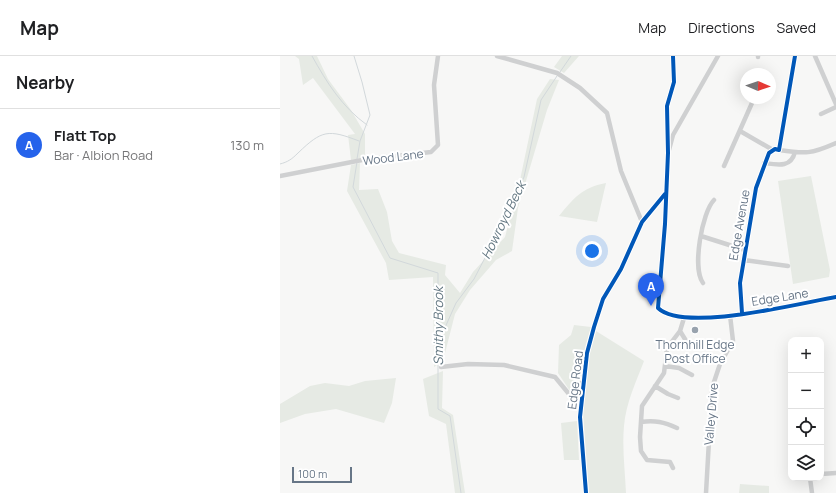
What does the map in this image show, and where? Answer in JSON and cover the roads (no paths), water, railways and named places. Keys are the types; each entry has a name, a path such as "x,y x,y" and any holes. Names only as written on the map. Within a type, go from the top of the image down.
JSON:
{"street":[{"name":"Wood Lane","path":"280,176 362,160 431,152 436,149 438,145 438,121 434,85 438,56"},
{"path":"497,56 558,73 580,88 607,113 621,171 642,222"},
{"path":"665,194 668,153 667,106 674,82 673,56"},
{"path":"668,153 673,135 718,56"},
{"path":"779,150 795,56"},
{"path":"815,56 836,104"},
{"path":"724,166 752,104"},
{"path":"821,114 836,107"},
{"path":"740,131 773,150 804,154 818,151 836,143"},
{"name":"Edge Avenue","path":"742,313 740,283 756,188 764,164 769,153 773,150"},
{"path":"764,164 784,165 793,160 795,152"},
{"name":"Edge Road","path":"586,493 580,417 587,353 603,299 621,269 642,222 665,194"},
{"name":"Edge Lane","path":"665,194 665,224 658,308 667,314 684,318 730,315 836,298"},
{"path":"704,282 700,275 697,258 701,236 711,203 714,200"},
{"path":"701,236 745,250"},
{"path":"744,260 788,266"},
{"name":"Valley Drive","path":"706,493 712,388 720,364 733,341 730,315"},
{"path":"670,462 647,460 641,451 642,406 664,373 667,348 680,331 684,318"},
{"path":"680,331 688,344 693,345"},
{"path":"441,367 468,364 504,365 555,377 569,394 575,393 584,378"},
{"path":"665,366 679,368 692,375"},
{"path":"655,386 678,398"},
{"path":"641,422 653,420 662,421 677,428"},
{"path":"670,462 673,458"},
{"path":"670,462 673,468"},
{"path":"824,474 836,473"},
{"path":"810,481 812,493"}],"waterway":[{"path":"312,56 323,76 336,94 350,110 367,125"},
{"name":"Smithy Brook","path":"354,56 370,115 360,141 357,159"},
{"name":"Howroyd Beck","path":"560,72 571,56"},
{"name":"Howroyd Beck","path":"438,357 443,332 456,303 474,279 500,229 524,177 541,100 557,76"},
{"path":"280,164 290,160 306,145 326,134 332,133 359,141"},
{"name":"Smithy Brook","path":"357,162 353,187 390,258 438,273 438,409 450,416 461,493"}],"place":[{"name":"Flatt Top","path":"651,306"},
{"name":"Thornhill Edge Post Office","path":"695,330"}]}
